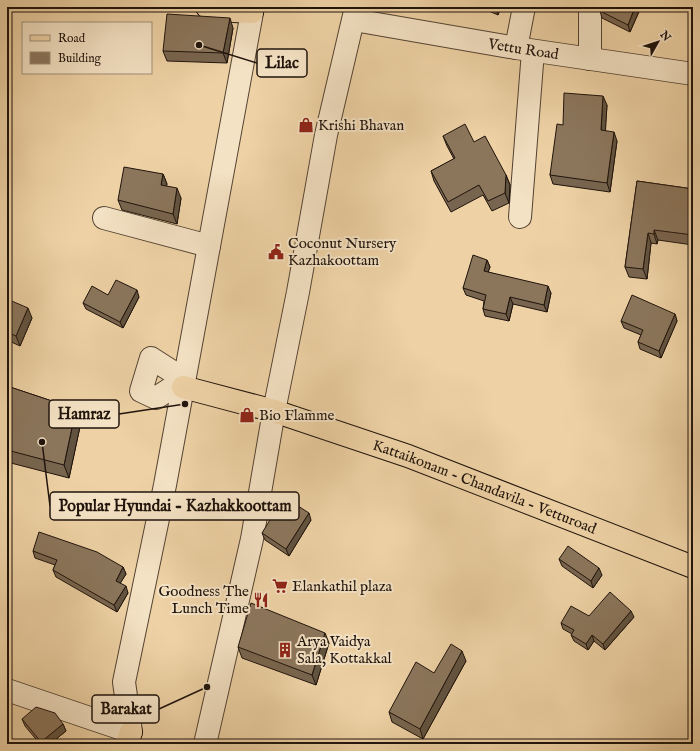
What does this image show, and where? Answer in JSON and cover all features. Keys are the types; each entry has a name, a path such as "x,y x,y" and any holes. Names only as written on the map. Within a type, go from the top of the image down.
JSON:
{"main road":[{"path":"207,7 234,11 253,10"},
{"name":"Kattaikonam - Chandavila - Vetturoad","path":"179,386 274,411 408,456 693,567"}],"street":[{"path":"520,217 524,7"},
{"path":"590,7 590,59"},
{"path":"7,690 129,738 124,682 165,486 179,386 209,246 253,10"},
{"path":"204,744 252,539 274,411 298,292 326,135 355,13"},
{"name":"Vettu Road","path":"355,13 524,49 693,74"},
{"path":"104,218 209,246"}],"building":[{"path":"600,7 635,7 628,25 600,11"},
{"path":"167,14 230,18 223,53 163,51"},
{"path":"564,93 603,96 601,130 614,132 607,183 550,175 557,124 563,125"},
{"path":"465,124 474,142 485,136 506,175 505,193 488,201 479,185 448,202 431,171 455,158 443,136"},
{"path":"124,167 163,174 161,185 177,188 173,214 118,200"},
{"path":"637,181 693,189 693,235 654,230 654,234 648,233 643,269 625,267"},
{"path":"473,255 487,260 484,271 548,286 544,305 510,297 506,314 483,309 486,295 463,288"},
{"path":"116,280 137,290 120,322 83,303 92,286 108,295"},
{"path":"632,295 675,314 659,351 638,342 643,330 621,321"},
{"path":"7,299 28,308 16,336 7,332"},
{"path":"7,386 76,409 64,465 7,450"},
{"path":"284,497 309,513 286,549 262,533"},
{"path":"39,532 97,552 123,567 116,581 126,586 114,605 53,570 57,560 33,551"},
{"path":"568,546 599,568 591,581 559,559"},
{"path":"610,592 631,611 603,644 592,635 586,644 571,635 574,630 561,623 571,606 589,616"},
{"name":"Arya Vaidya Sala, Kottakkal","path":"251,603 325,633 312,675 238,647"},
{"path":"451,644 462,651 420,729 389,712 416,662 434,673"},
{"path":"36,707 55,713 63,724 41,742 22,719"}],"place":[{"name":"Lilac","path":"199,45"},
{"name":"Krishi Bhavan","path":"306,125"},
{"name":"Coconut Nursery Kazhakoottam","path":"276,252"},
{"name":"Hamraz","path":"185,404"},
{"name":"Bio Flamme","path":"247,415"},
{"name":"Popular Hyundai - Kazhakkoottam","path":"42,442"},
{"name":"Elankathil plaza","path":"280,586"},
{"name":"Goodness The Lunch Time","path":"261,600"},
{"name":"Arya Vaidya Sala, Kottakkal","path":"285,650"},
{"name":"Barakat","path":"207,687"}]}
